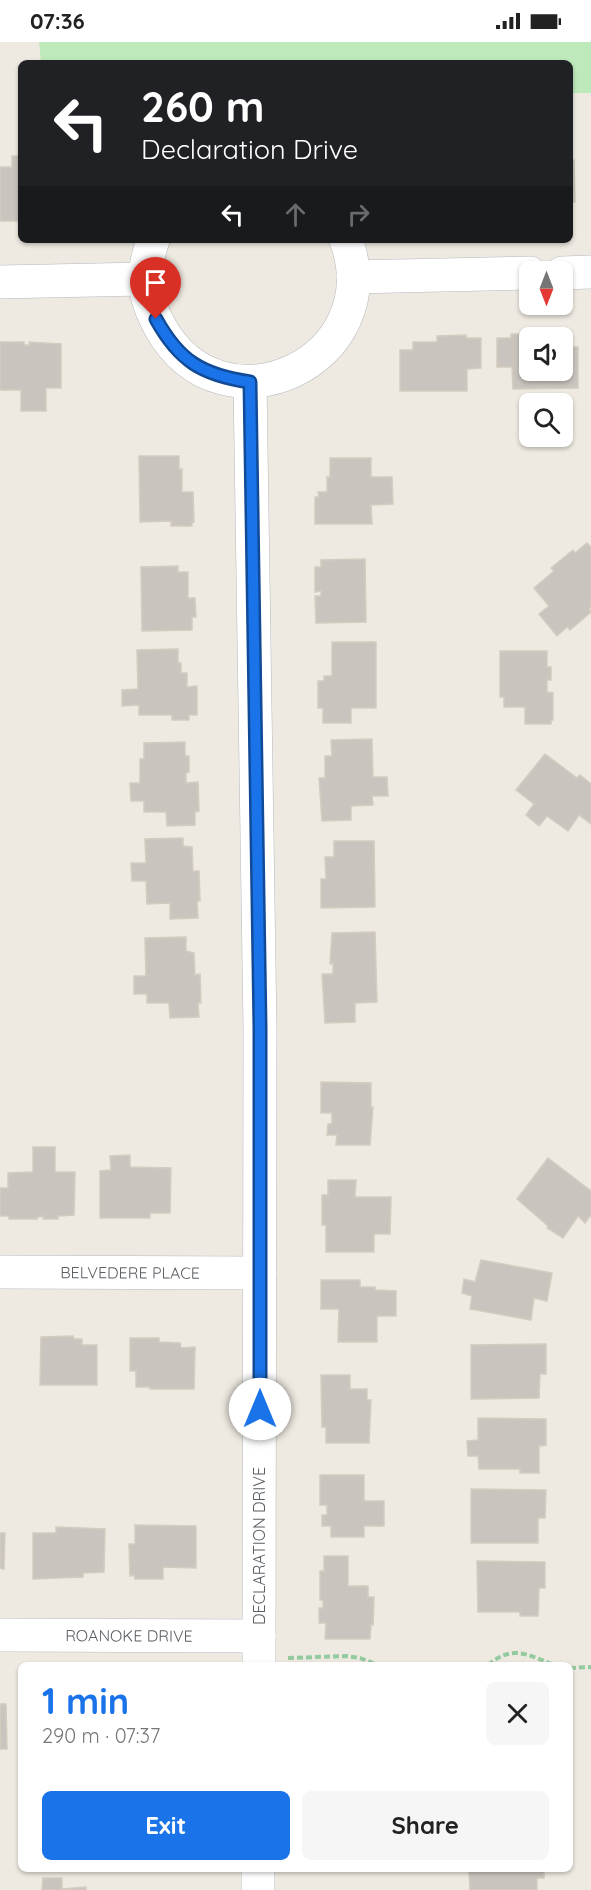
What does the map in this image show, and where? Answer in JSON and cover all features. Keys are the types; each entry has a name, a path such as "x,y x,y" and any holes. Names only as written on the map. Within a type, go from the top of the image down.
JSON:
{"street":[{"path":"152,243 143,279 156,319 172,346 184,358 216,376 250,382 286,375 310,361 324,350 343,324 353,293 353,277 347,243"},
{"path":"573,273 591,272"},
{"path":"353,277 519,273"},
{"path":"0,282 143,279"},
{"name":"DECLARATION DRIVE","path":"250,382 260,1028 259,1653"},
{"name":"BELVEDERE PLACE","path":"0,1272 260,1273"},
{"name":"ROANOKE DRIVE","path":"0,1635 259,1653"},
{"path":"258,1872 258,1890"}],"path":[{"path":"259,1653 346,1656 370,1662"},
{"path":"493,1662 507,1653 517,1653 528,1654 548,1662"},
{"path":"573,1668 591,1667"}],"green space":[{"path":"39,42 591,42 591,93 573,93 573,60 41,60"}],"building":[{"path":"12,156 18,156 18,221 0,221 0,167 12,167"},
{"path":"573,160 574,160 575,202 573,202"},
{"path":"511,334 519,334 519,381 573,381 573,347 578,347 578,388 513,389 512,367 497,367 497,338 511,338"},
{"path":"466,335 466,338 481,338 481,368 467,369 467,391 400,391 400,350 413,350 413,342 437,342 437,336"},
{"path":"0,342 24,342 24,345 30,345 29,342 61,344 61,388 46,388 46,411 21,411 21,390 0,390"},
{"path":"139,456 179,456 179,469 182,469 182,492 193,492 194,522 192,526 171,526 171,521 140,522"},
{"path":"330,458 371,458 371,477 392,477 393,504 371,505 372,524 315,524 315,497 319,497 318,492 327,492"},
{"path":"587,543 591,547 591,607 589,608 591,612 570,630 567,627 557,636 539,614 549,606 534,588 554,571 551,568 573,550 575,553"},
{"path":"365,559 366,622 316,623 315,596 321,596 321,591 315,592 315,567 321,567 321,560"},
{"path":"178,566 178,572 188,572 188,598 195,598 196,617 192,617 192,630 142,631 141,567"},
{"path":"332,642 376,642 376,708 351,708 351,723 323,723 323,708 318,708 318,681 324,681 324,676 332,676"},
{"path":"178,649 181,673 187,673 187,687 197,686 197,715 189,715 189,720 172,720 172,715 139,715 139,705 122,706 122,690 138,689 137,650"},
{"path":"500,651 547,651 547,667 551,667 551,680 547,680 547,692 553,693 551,724 525,724 525,707 504,707 504,697 500,697"},
{"path":"372,739 373,777 387,777 388,796 372,796 373,805 351,806 351,820 322,821 319,778 325,778 325,756 332,756 331,740"},
{"path":"185,742 185,756 189,756 186,783 198,782 199,811 195,812 195,825 167,826 166,812 144,812 144,801 131,801 130,783 140,783 140,759 144,759 144,743"},
{"path":"545,754 577,778 580,775 591,784 591,824 579,815 568,831 547,816 539,826 526,815 534,804 516,790"},
{"path":"183,838 183,846 192,847 193,871 199,871 198,918 170,919 170,903 147,904 146,881 132,881 131,863 146,863 145,839"},
{"path":"334,841 374,841 375,907 321,908 321,879 326,879 325,857 334,857"},
{"path":"375,932 377,1002 355,1003 355,1022 325,1023 322,974 333,974 333,963 330,964 332,933"},
{"path":"186,937 186,951 194,953 195,975 200,974 199,1017 170,1018 169,1003 147,1003 147,994 134,994 134,976 146,976 145,938"},
{"path":"321,1082 371,1083 371,1107 373,1107 370,1145 336,1145 337,1135 327,1135 328,1124 332,1124 332,1113 321,1113"},
{"path":"33,1147 55,1147 55,1172 75,1172 74,1215 58,1216 58,1219 43,1219 44,1216 37,1219 9,1219 9,1216 0,1216 0,1188 8,1188 8,1173 33,1172"},
{"path":"130,1155 130,1167 171,1168 170,1213 150,1213 150,1218 100,1218 100,1171 111,1170 110,1156"},
{"path":"548,1158 591,1191 591,1215 585,1223 578,1216 563,1238 547,1228 548,1226 517,1199"},
{"path":"328,1180 356,1180 355,1197 391,1197 390,1234 374,1234 374,1252 326,1252 326,1225 322,1225 322,1195 328,1195"},
{"path":"481,1260 552,1273 547,1301 534,1298 531,1320 470,1309 472,1296 462,1293 464,1279 475,1282"},
{"path":"321,1280 360,1280 360,1287 396,1291 396,1316 377,1316 377,1342 338,1342 339,1309 321,1309"},
{"path":"73,1336 74,1339 82,1339 82,1345 97,1345 97,1385 40,1385 41,1337"},
{"path":"130,1338 159,1338 159,1342 180,1343 181,1348 195,1347 194,1389 136,1387 136,1371 130,1371"},
{"path":"546,1344 546,1374 540,1374 539,1398 471,1399 471,1345"},
{"path":"321,1375 350,1375 350,1389 367,1389 367,1400 371,1400 369,1443 326,1443 326,1427 322,1427"},
{"path":"478,1418 546,1419 546,1445 539,1446 539,1473 520,1473 520,1469 479,1469 478,1456 468,1456 467,1441 478,1440"},
{"path":"320,1475 364,1475 364,1501 384,1501 384,1526 364,1526 364,1537 331,1537 331,1526 322,1526 322,1515 327,1515 327,1505 320,1505"},
{"path":"471,1489 546,1490 545,1518 538,1518 538,1543 471,1543"},
{"path":"135,1525 196,1526 196,1568 163,1567 163,1579 135,1579 134,1575 130,1576 129,1544 135,1544"},
{"path":"56,1527 105,1529 104,1572 83,1573 83,1577 33,1579 33,1533 56,1533"},
{"path":"0,1533 5,1533 4,1569 0,1568"},
{"path":"324,1556 348,1556 348,1586 368,1586 368,1597 374,1597 370,1639 325,1639 326,1623 319,1623 319,1608 323,1608 323,1600 320,1600 320,1571 324,1571"},
{"path":"477,1561 545,1562 545,1588 539,1588 538,1616 520,1616 520,1612 478,1612"},
{"path":"0,1704 6,1704 7,1749 0,1749"},
{"path":"469,1872 544,1872 544,1878 537,1878 537,1890 470,1890"},
{"path":"43,1878 62,1878 62,1889 86,1887 86,1890 42,1890"}],"route":[{"path":"156,319 172,346 184,358 216,376 250,382 260,1028 260,1409"}]}
